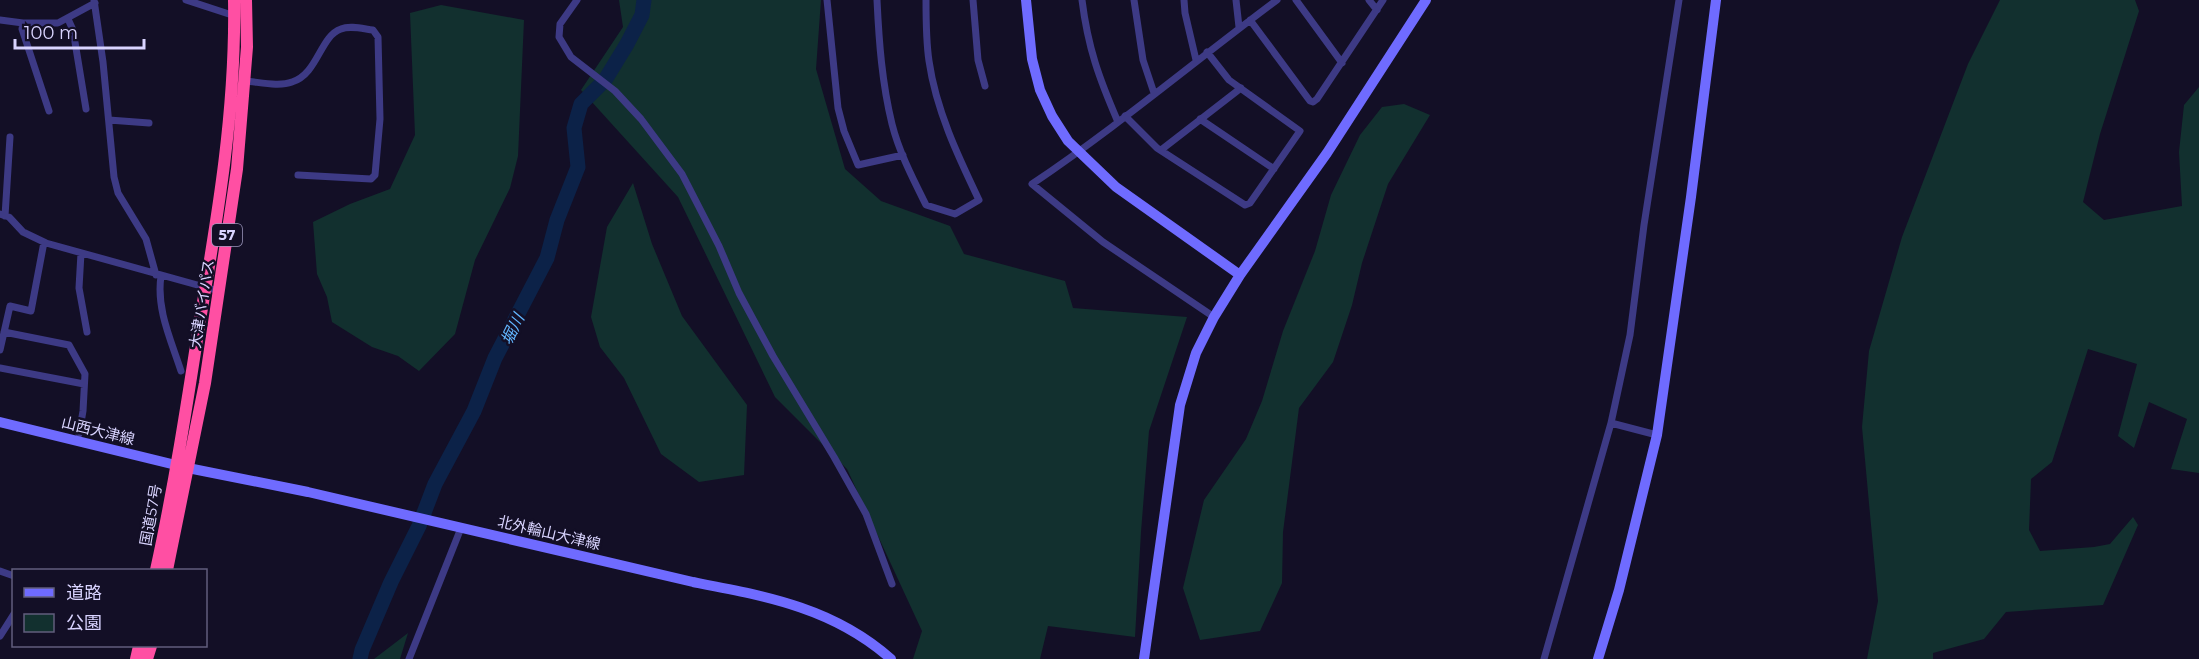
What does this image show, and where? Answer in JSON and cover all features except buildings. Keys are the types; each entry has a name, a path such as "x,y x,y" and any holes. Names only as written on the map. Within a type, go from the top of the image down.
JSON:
{"highway":[{"name":"大津バイパス","path":"175,465 221,188 233,82 234,0"},
{"name":"大津バイパス","path":"188,468 205,383 237,169 247,46 246,0"},
{"name":"国道57号","path":"156,569 175,465"},
{"name":"国道57号","path":"167,569 188,468"}],"street":[{"path":"186,0 235,16"},
{"path":"577,0 560,24 559,37 571,57 615,91 641,119 682,174 773,356 866,514 892,584"},
{"path":"827,0 838,108 844,131 858,165 903,155"},
{"path":"877,0 884,85 892,125 926,206 955,214 980,200 956,152 934,88 929,60 926,0"},
{"path":"973,0 978,60 985,86"},
{"path":"1026,0 1032,59 1040,90 1052,116 1068,141 1116,187 1240,274"},
{"path":"1082,0 1086,32 1097,72 1118,122"},
{"path":"1134,0 1143,60 1154,93"},
{"path":"1184,0 1196,60"},
{"path":"1236,0 1239,27"},
{"path":"1214,317 1103,242 1032,184 1079,152 1277,0"},
{"path":"1296,0 1342,63"},
{"path":"1369,0 1377,10"},
{"path":"1250,20 1313,102 1342,63 1383,0"},
{"path":"1144,659 1180,405 1196,353 1240,274 1327,153 1426,0"},
{"path":"1544,659 1611,423 1630,335 1644,225 1679,0"},
{"path":"1598,659 1619,590 1657,435 1690,208 1716,0"},
{"path":"0,20 50,24 68,19 94,1 114,177 118,193 146,239 159,276 162,314 181,371"},
{"path":"68,19 73,30 86,110"},
{"path":"23,23 22,29 49,111"},
{"path":"245,81 289,84 300,79 310,69 329,38 339,29 350,27 373,30 378,37 380,119 375,175 371,179 298,175"},
{"path":"1125,116 1161,150 1245,205 1250,203 1300,131 1229,80 1207,52"},
{"path":"1161,150 1241,88"},
{"path":"1200,119 1274,169"},
{"path":"109,120 149,123"},
{"path":"10,137 2,215 23,232 44,242 219,291"},
{"path":"0,350 10,306 31,310 44,242"},
{"path":"81,253 79,288 87,332"},
{"path":"3,332 69,345 85,374 79,434"},
{"path":"0,368 84,384"},
{"name":"山西大津線","path":"0,422 188,468"},
{"path":"1611,423 1657,435"},
{"name":"北外輪山大津線","path":"188,468 308,492 693,582 757,594 834,620 879,648 891,659"},
{"path":"409,659 461,528"},
{"path":"0,636 12,617"}],"green space":[{"path":"619,0 821,0 816,69 845,169 881,201 950,226 964,254 1065,281 1073,308 1187,317 1149,431 1135,637 1048,626 1040,659 913,659 922,631 847,469 775,397 678,197 581,90 623,27"},
{"path":"2000,0 2135,0 2139,11 2100,134 2083,202 2104,220 2182,206 2179,152 2184,105 2199,87 2199,473 2171,469 2187,419 2149,402 2134,448 2118,436 2137,364 2088,349 2052,462 2031,479 2029,530 2040,551 2094,547 2110,544 2133,517 2138,525 2103,605 2006,612 1984,639 1933,653 1933,659 1867,659 1878,601 1862,427 1869,351 1902,237 1968,64"},
{"path":"441,5 524,20 518,156 510,188 475,260 455,334 419,371 398,356 372,347 332,322 327,297 317,274 313,222 350,204 390,189 415,135 410,13"},
{"path":"1404,104 1430,115 1388,184 1333,362 1299,408 1283,532 1282,583 1260,631 1200,640 1183,588 1204,500 1246,439 1262,401 1283,331 1315,251 1331,195 1360,135 1382,107"},
{"path":"633,183 652,244 682,316 747,405 744,475 699,482 661,454 624,378 600,347 591,317 607,227"},
{"path":"408,633 400,659 374,659"}],"waterway":[{"name":"堀川","path":"360,659 391,582 419,526 435,484 474,411 495,358 547,258 557,220 578,167 574,128 581,104 605,80 627,44 642,15 644,0"}]}
